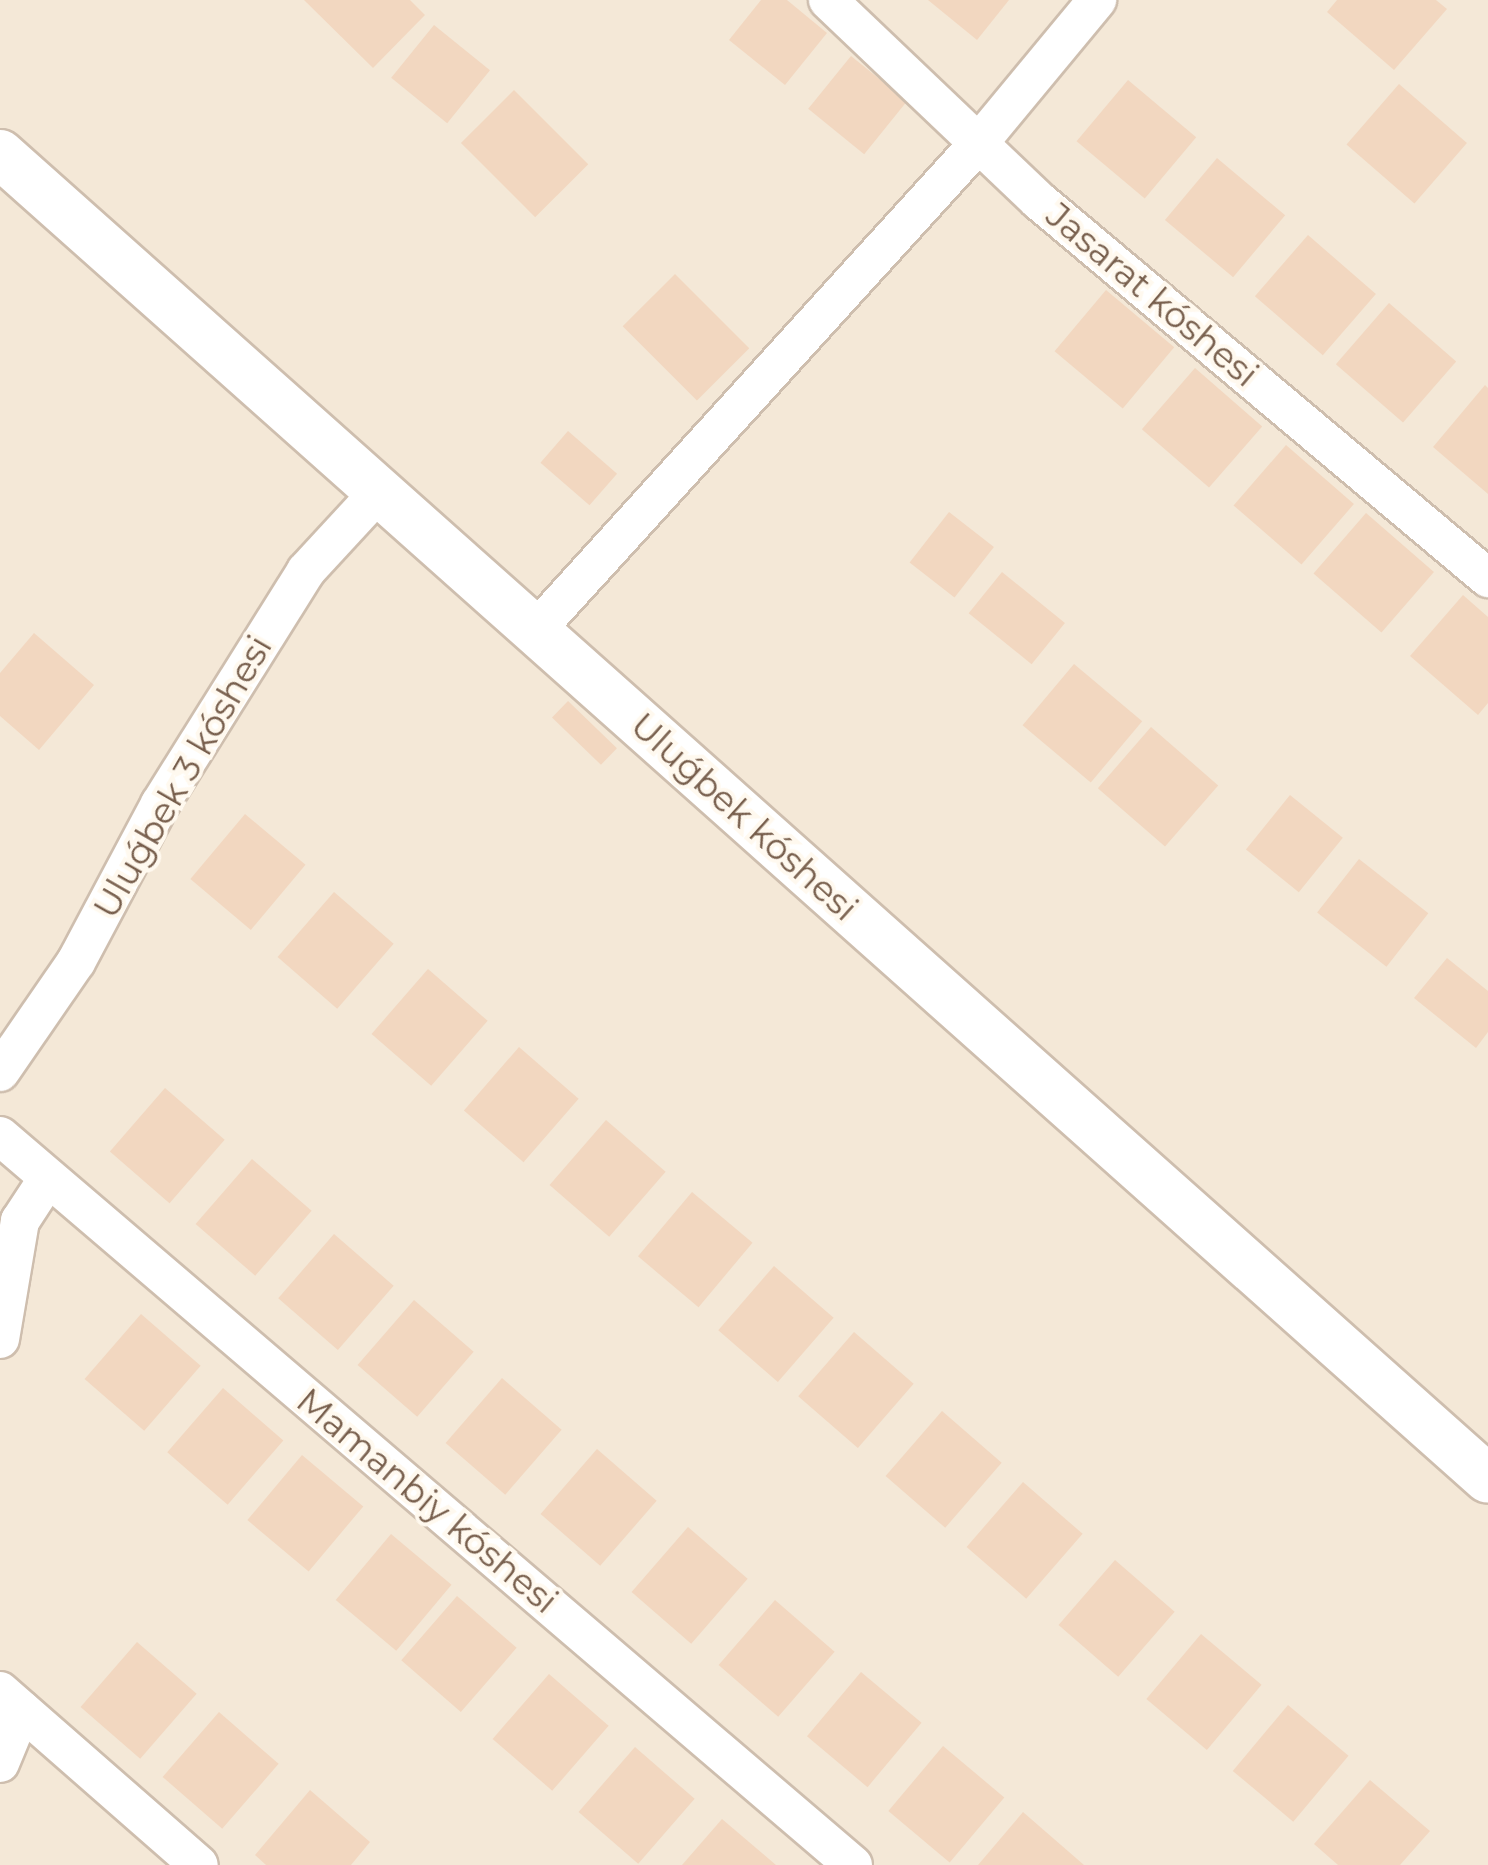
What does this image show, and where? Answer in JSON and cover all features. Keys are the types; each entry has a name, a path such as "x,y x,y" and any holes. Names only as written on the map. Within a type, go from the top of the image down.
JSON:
{"street":[{"name":"Jasarat kóshesi","path":"828,0 1038,200 1488,578"},
{"path":"535,631 978,144 1097,0"},
{"name":"Uluǵbek kóshesi","path":"0,154 1488,1479"},
{"name":"Uluǵbek 3 kóshesi","path":"0,1072 76,962 160,804 306,570 379,492"},
{"name":"Mamanbiy kóshesi","path":"0,1136 853,1865"},
{"path":"0,1340 20,1221 48,1178"},
{"path":"0,1763 11,1701"},
{"path":"11,1701 200,1865"}],"shaded area":[{"path":"0,0 1488,0 1488,1865 0,1865"}],"building":[{"path":"304,0 410,0 425,15 373,68"},
{"path":"761,0 787,0 827,33 785,85 729,40"},
{"path":"928,0 1009,0 977,40"},
{"path":"1337,0 1436,0 1447,9 1394,70 1327,12"},
{"path":"434,25 490,70 447,123 391,78"},
{"path":"851,56 907,101 864,154 808,109"},
{"path":"1128,80 1196,137 1145,198 1077,141"},
{"path":"1399,84 1467,143 1414,203 1347,144"},
{"path":"514,90 588,164 535,217 461,143"},
{"path":"1217,158 1285,215 1233,277 1165,220"},
{"path":"1308,235 1376,294 1323,355 1255,296"},
{"path":"675,274 749,348 697,401 623,326"},
{"path":"1106,290 1174,347 1123,408 1055,351"},
{"path":"1389,303 1456,361 1403,423 1336,364"},
{"path":"1195,368 1262,426 1209,488 1142,429"},
{"path":"1485,385 1488,388 1488,494 1433,447"},
{"path":"568,431 617,474 590,505 540,463"},
{"path":"1286,445 1354,504 1301,564 1234,505"},
{"path":"949,512 994,547 955,598 910,562"},
{"path":"1366,513 1434,572 1381,632 1314,573"},
{"path":"1002,572 1065,623 1032,664 969,613"},
{"path":"1463,595 1488,617 1488,703 1478,715 1410,656"},
{"path":"34,633 94,685 39,750 0,716 0,673"},
{"path":"1074,664 1142,721 1091,782 1023,725"},
{"path":"568,701 617,748 601,765 552,718"},
{"path":"1151,727 1218,785 1165,847 1098,788"},
{"path":"1290,795 1343,838 1299,892 1246,849"},
{"path":"245,814 306,865 251,930 190,879"},
{"path":"1359,859 1428,913 1386,967 1317,913"},
{"path":"334,892 394,944 337,1009 278,957"},
{"path":"1447,958 1488,991 1488,1032 1476,1048 1414,998"},
{"path":"428,969 488,1021 431,1086 372,1034"},
{"path":"519,1047 579,1099 524,1162 464,1110"},
{"path":"165,1088 225,1140 170,1203 110,1151"},
{"path":"606,1120 666,1172 609,1237 550,1185"},
{"path":"252,1159 312,1211 255,1276 196,1224"},
{"path":"692,1192 753,1243 699,1307 638,1256"},
{"path":"334,1234 394,1286 338,1350 278,1298"},
{"path":"774,1266 834,1318 778,1382 718,1330"},
{"path":"414,1300 474,1352 417,1417 358,1365"},
{"path":"141,1314 201,1366 144,1431 85,1379"},
{"path":"854,1332 914,1384 858,1448 798,1396"},
{"path":"502,1378 562,1430 505,1495 446,1443"},
{"path":"223,1388 283,1440 228,1505 167,1452"},
{"path":"942,1411 1002,1463 945,1528 886,1476"},
{"path":"597,1449 657,1501 600,1566 541,1514"},
{"path":"302,1455 363,1506 309,1572 247,1520"},
{"path":"1023,1482 1083,1534 1026,1599 967,1547"},
{"path":"688,1527 748,1579 691,1644 632,1592"},
{"path":"391,1534 452,1585 396,1651 336,1600"},
{"path":"1115,1560 1175,1612 1118,1677 1059,1625"},
{"path":"457,1596 517,1648 461,1712 401,1660"},
{"path":"775,1600 835,1652 778,1717 719,1665"},
{"path":"1201,1634 1262,1685 1207,1750 1146,1699"},
{"path":"137,1642 197,1694 140,1759 81,1707"},
{"path":"861,1672 922,1723 868,1787 807,1736"},
{"path":"549,1674 609,1726 552,1791 493,1739"},
{"path":"1288,1705 1349,1756 1293,1822 1233,1771"},
{"path":"219,1712 279,1764 222,1829 163,1777"},
{"path":"943,1746 1004,1797 950,1863 888,1811"},
{"path":"635,1747 695,1799 638,1864 579,1812"},
{"path":"1370,1780 1430,1831 1400,1865 1338,1865 1314,1844"},
{"path":"310,1790 370,1842 351,1865 266,1865 255,1855"},
{"path":"1023,1812 1084,1865 978,1865"},
{"path":"722,1819 776,1865 682,1865"}]}
